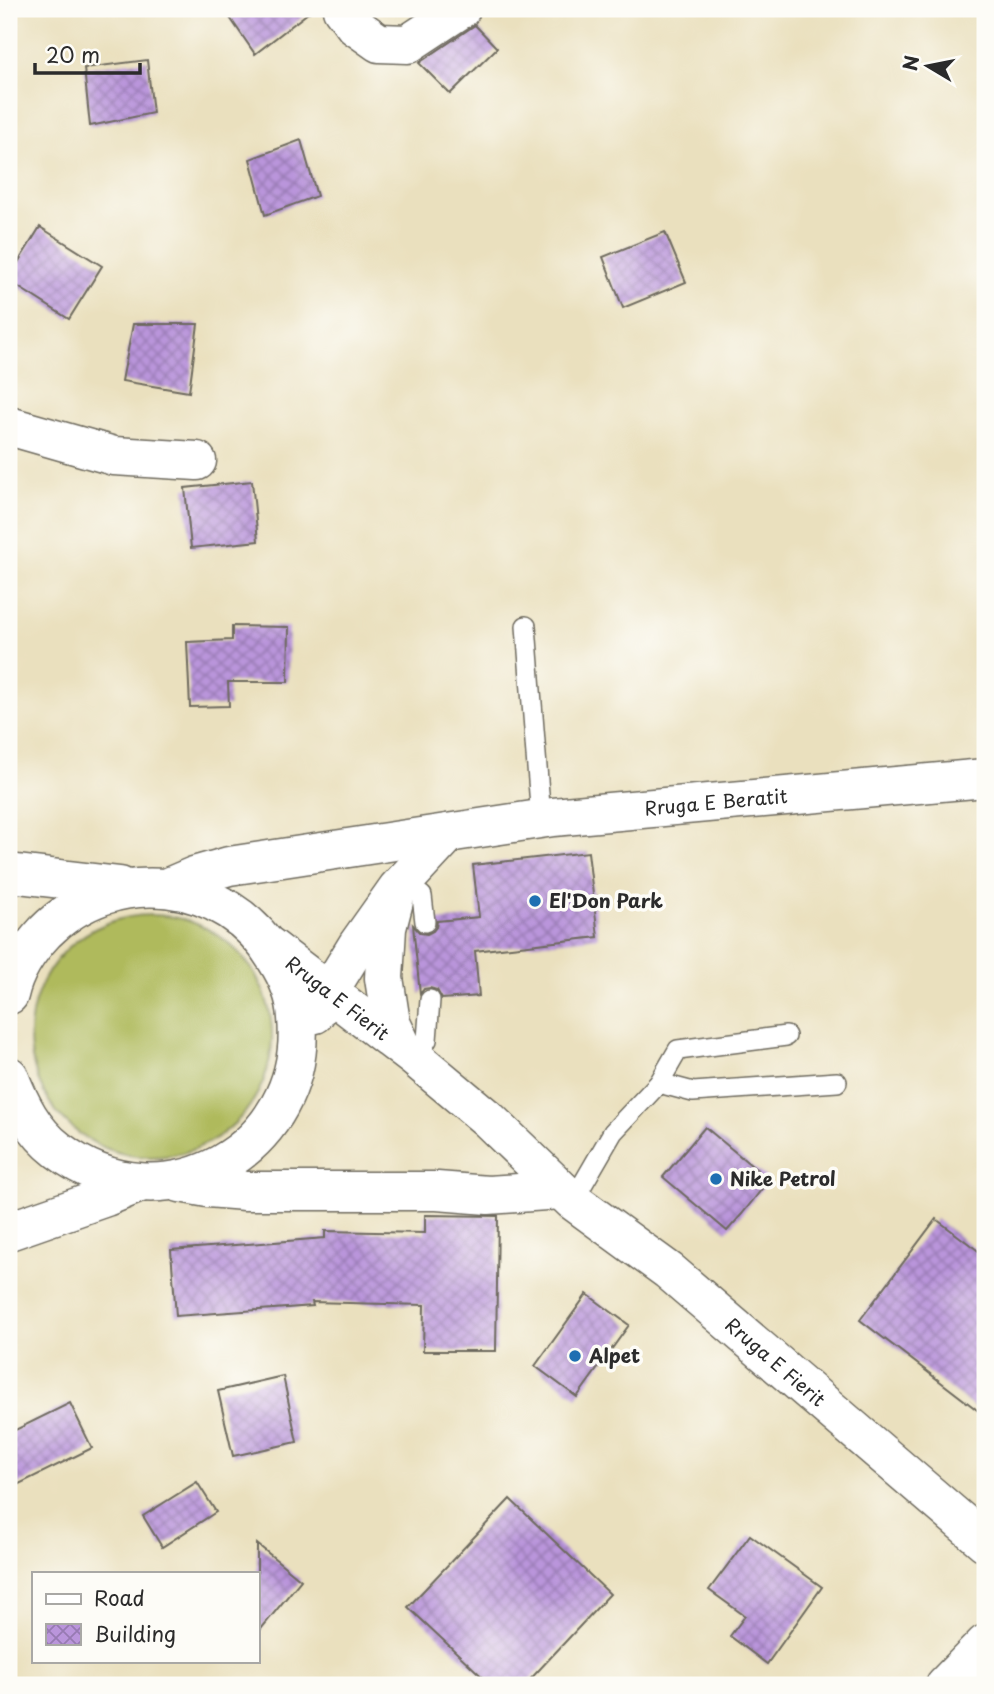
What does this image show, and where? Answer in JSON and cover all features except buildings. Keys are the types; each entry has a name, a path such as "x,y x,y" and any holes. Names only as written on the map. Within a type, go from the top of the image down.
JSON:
{"main road":[{"path":"342,9 355,26 379,43 408,44 461,9"},
{"path":"9,426 114,456 197,461"},
{"name":"Rruga E Beratit","path":"9,995 21,965 36,941 56,921 80,905 106,894 149,888 229,866 541,819 985,778"},
{"path":"297,1051 328,992 358,944 401,886 449,833"},
{"path":"9,873 196,894 224,906 248,924 269,946 285,973 297,1018 297,1051 290,1083 276,1112 256,1138 231,1159 202,1174 156,1182 9,1231"},
{"path":"401,886 387,928 384,978 391,1023 410,1053"},
{"name":"Rruga E Fierit","path":"269,946 410,1053 488,1119 567,1196 669,1271 985,1542"},
{"path":"12,1088 35,1126 56,1149 81,1166 110,1177 245,1191 437,1191 567,1196"},
{"path":"945,1685 985,1644"}],"lane":[{"path":"526,626 541,819"},
{"path":"401,886 422,896 425,922"},
{"path":"410,1053 427,1040 430,1000"},
{"path":"567,1196 613,1132 659,1083 678,1050 786,1036"},
{"path":"659,1083 693,1092 837,1082"}],"green space":[{"path":"139,915 163,915 208,929 237,950 252,969 263,990 270,1012 270,1060 263,1082 252,1103 237,1122 208,1143 186,1152 163,1157 139,1157 94,1143 74,1130 57,1113 44,1093 35,1071 30,1048 30,1024 44,979 57,959 74,942 94,929 116,920"}],"place":[{"name":"El'Don Park","path":"535,901"},
{"name":"Nike Petrol","path":"716,1179"},
{"name":"Alpet","path":"575,1356"}]}
